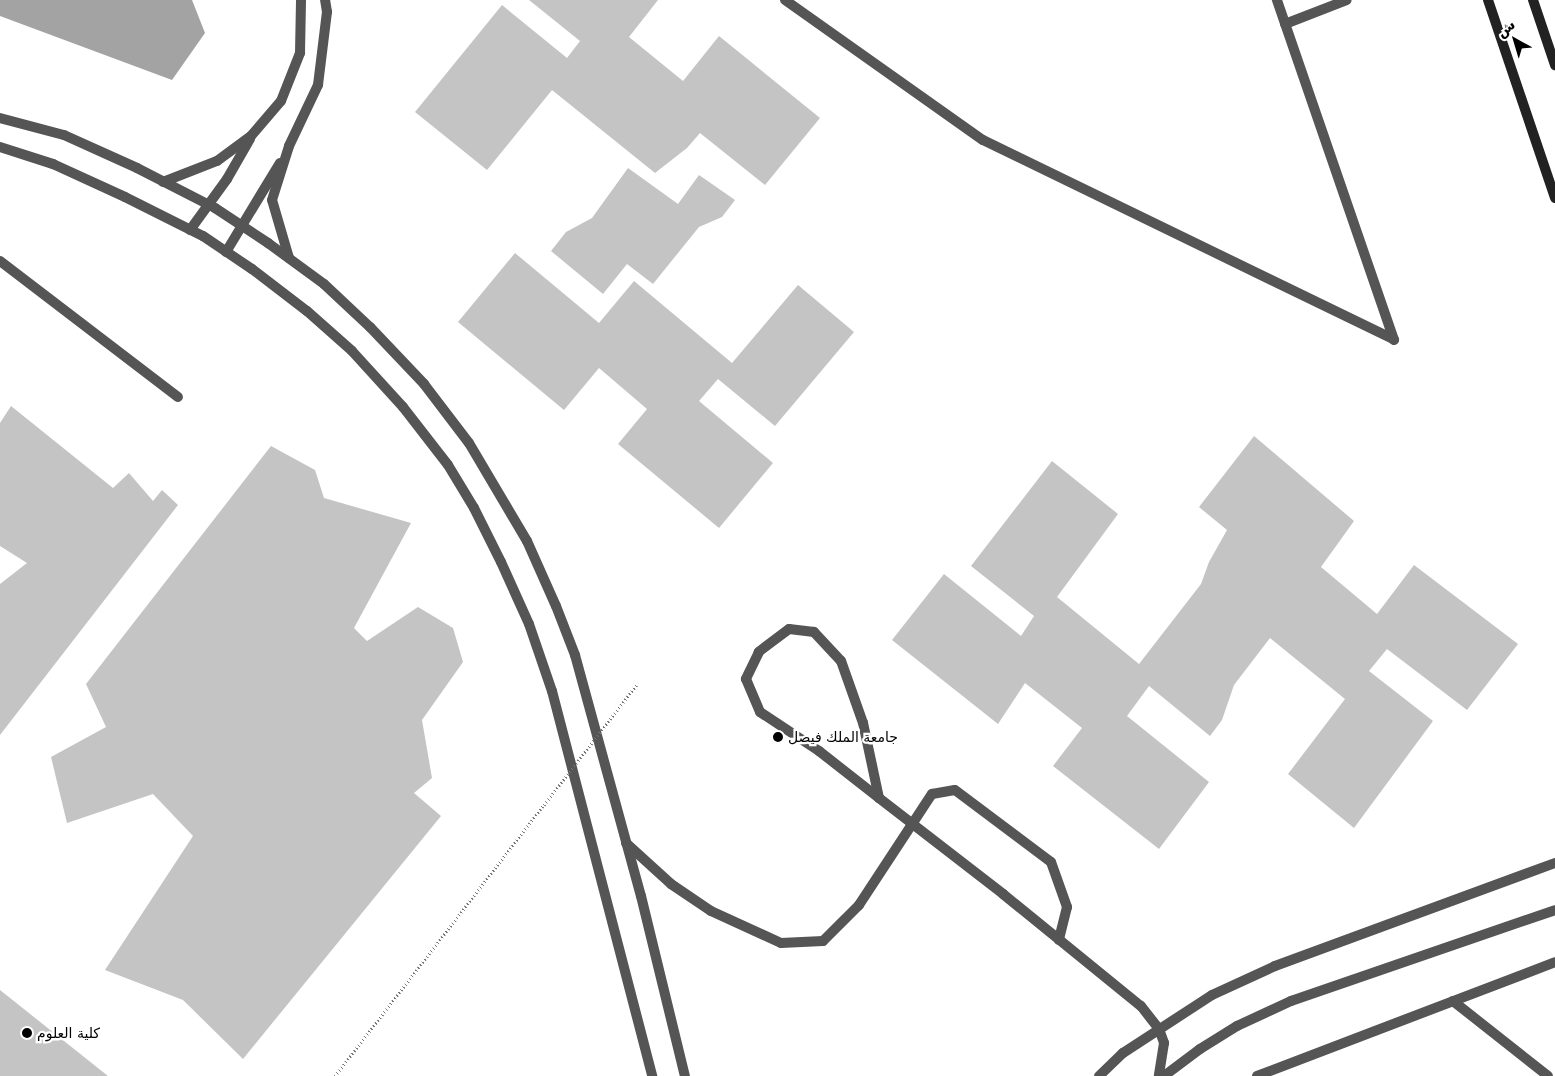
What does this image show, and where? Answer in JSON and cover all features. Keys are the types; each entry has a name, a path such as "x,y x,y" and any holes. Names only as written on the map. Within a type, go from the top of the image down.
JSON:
{"street":[{"path":"190,230 209,204 251,136 281,101 300,53 300,0"},
{"path":"226,252 286,152 318,86 327,12 325,0"},
{"path":"785,0 983,140 1394,340 1277,0"},
{"path":"1285,24 1347,0"},
{"path":"1488,0 1555,198"},
{"path":"1533,0 1555,65"},
{"path":"0,118 64,135 209,204 289,258 324,284 370,327 424,384 469,444 495,484 527,541 575,656 626,843 685,1076"},
{"path":"163,182 217,161 251,136"},
{"path":"0,148 53,164 190,230 226,252 308,311 352,351 402,407 448,465 474,508 529,624 552,691 652,1076"},
{"path":"286,152 272,200 289,258"},
{"path":"0,261 178,397"},
{"path":"879,798 863,723 841,661 814,632 789,629 759,652 746,679 760,712 819,751 1141,1006 1159,1029 1164,1043 1159,1076"},
{"path":"626,843 670,884 711,911 781,943 823,941 859,906 932,794 955,790 1051,862 1067,907 1059,940"},
{"path":"1099,1076 1123,1053 1159,1029 1212,996 1275,966 1555,863"},
{"path":"1164,1076 1200,1049 1237,1026 1291,1001 1555,910"},
{"path":"1257,1076 1555,962"},
{"path":"1453,1001 1548,1076"}],"path":[{"path":"335,1076 638,683"}],"shaded area":[{"path":"0,0 192,0 205,33 172,80 0,16"}],"building":[{"path":"529,0 658,0 629,37 683,81 719,36 820,118 765,185 700,133 687,148 655,173 552,90 487,170 415,112 502,5 567,58 580,41"},
{"path":"628,168 678,204 699,175 735,200 722,217 699,227 653,284 627,264 603,294 551,251 566,232 592,218"},
{"path":"515,253 599,323 634,281 732,363 798,285 854,332 775,426 718,379 699,401 773,463 719,528 618,444 647,409 599,368 564,410 458,322"},
{"path":"11,406 113,488 129,473 153,501 162,490 178,505 0,735 0,584 27,563 0,546 0,423"},
{"path":"1254,436 1354,521 1321,567 1377,614 1414,565 1518,644 1467,710 1387,649 1369,671 1433,721 1354,828 1288,774 1345,699 1270,638 1234,685 1222,720 1210,736 1149,686 1127,716 1209,782 1159,849 1053,766 1082,728 1025,683 998,724 892,640 944,574 1021,636 1034,616 971,566 1052,461 1118,514 1057,597 1139,664 1201,584 1209,562 1227,530 1199,507"},
{"path":"271,446 315,470 324,498 411,523 354,628 367,641 418,607 453,628 463,662 422,720 432,778 414,793 441,816 243,1059 183,1000 105,970 193,836 153,794 67,823 51,757 106,727 86,684"},
{"name":"كلية العلوم","path":"0,990 108,1076 0,1076"}],"place":[{"name":"جامعة الملك فيصل","path":"778,737"},
{"name":"كلية العلوم","path":"27,1033"}]}
